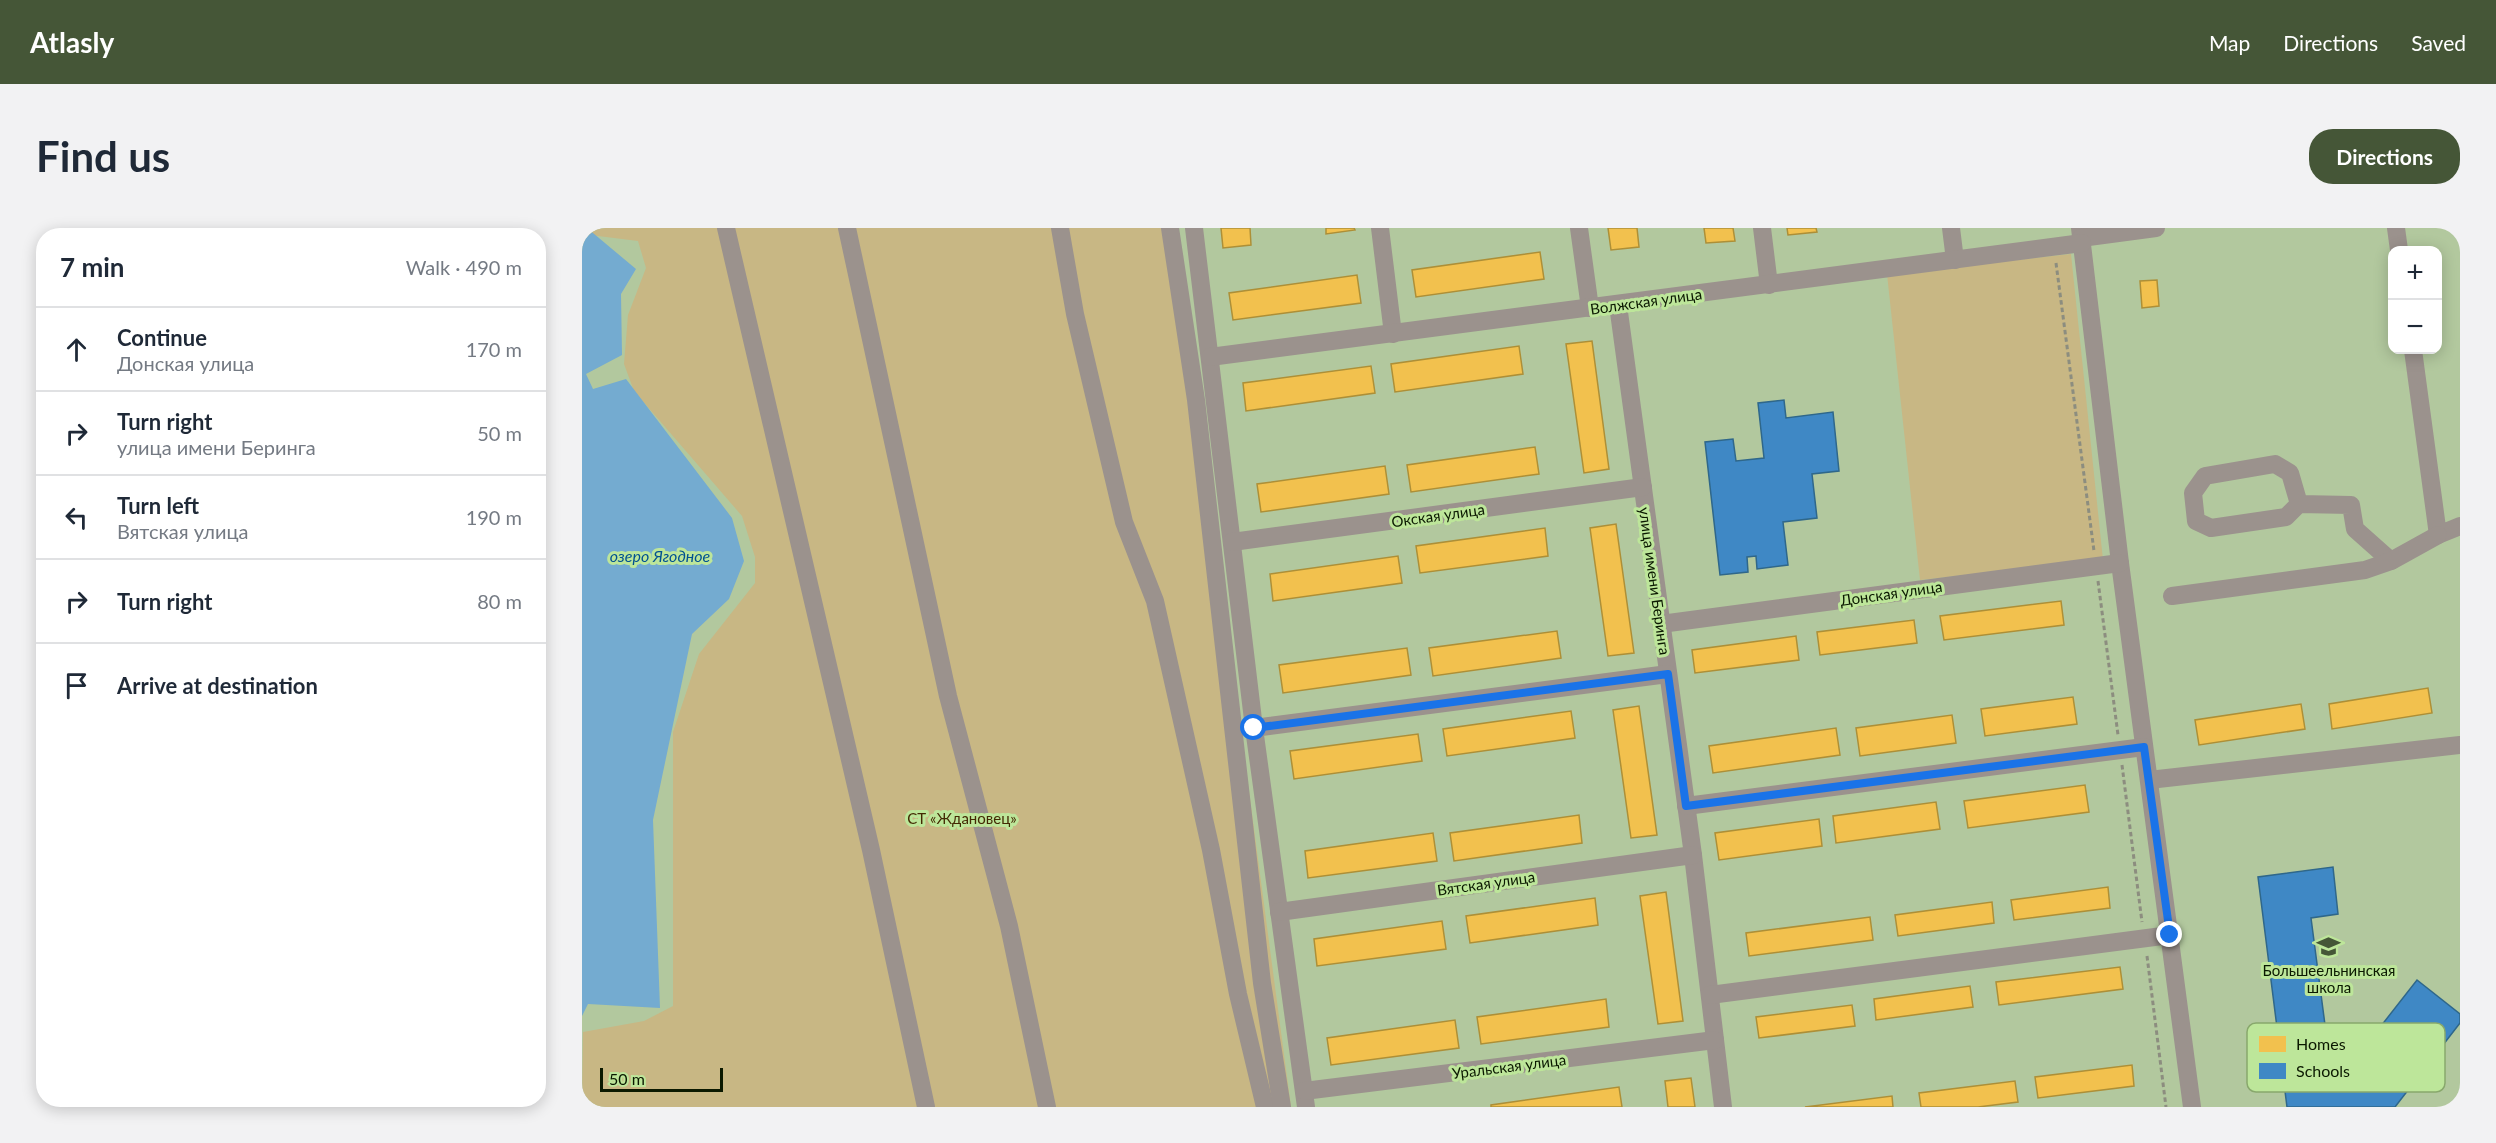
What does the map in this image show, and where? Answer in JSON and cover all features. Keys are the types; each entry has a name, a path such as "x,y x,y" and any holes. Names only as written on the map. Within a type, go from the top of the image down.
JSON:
{"street":[{"path":"726,228 872,850 926,1107"},
{"path":"847,228 948,696 1009,926 1047,1107"},
{"path":"1060,228 1075,314 1124,522 1155,601 1211,850 1238,994 1265,1107"},
{"path":"1170,228 1196,400 1262,983 1282,1107"},
{"path":"1194,228 1254,728 1305,1099"},
{"path":"1380,228 1393,334"},
{"path":"1579,228 1590,308"},
{"path":"1762,228 1769,285"},
{"path":"1951,228 1955,260"},
{"name":"Волжская улица","path":"1210,357 2054,247 2081,236 2156,228"},
{"path":"2396,228 2398,246"},
{"path":"2081,236 2120,563 2192,1107"},
{"name":"улица имени Беринга","path":"1618,305 1693,855 1723,1107"},
{"path":"2414,354 2438,535"},
{"path":"2299,504 2290,473 2275,464 2205,476 2193,493 2196,521 2211,528 2286,517 2299,504 2351,505 2355,529 2391,561"},
{"name":"Окская улица","path":"1232,543 1643,487"},
{"path":"2172,596 2365,570 2391,561 2438,535 2460,526"},
{"name":"Донская улица","path":"1661,624 2120,563"},
{"path":"1254,728 1668,674"},
{"path":"2149,780 2460,745"},
{"path":"1686,806 2144,747"},
{"name":"Вятская улица","path":"1279,912 1693,855"},
{"path":"1710,996 2170,935"},
{"name":"Уральская улица","path":"1305,1099 1715,1040"}],"path":[{"path":"2054,247 2166,1107"}],"green space":[{"name":"СТ «Ждановец»","path":"582,228 1174,228 1291,1107 582,1107 583,1032 644,1021 673,1006 673,732 699,654 755,583 755,557 742,516 634,391 624,364 628,315 646,268 638,241 582,234"},
{"path":"2071,254 2103,560 1920,580 1887,274"}],"water":[{"name":"озеро Ягодное","path":"582,228 587,228 636,269 621,294 622,355 586,374 593,389 626,379 732,518 744,561 729,599 692,634 653,820 660,1008 588,1004 582,1016"}],"building: Homes":[{"path":"1221,228 1250,228 1251,245 1223,248"},
{"path":"1326,228 1354,228 1355,230 1326,234"},
{"path":"1608,228 1637,228 1639,247 1611,250"},
{"path":"1704,228 1733,228 1735,241 1706,243"},
{"path":"1787,228 1816,228 1817,232 1788,235"},
{"path":"1540,252 1544,279 1416,297 1412,270"},
{"path":"1357,275 1361,303 1233,320 1229,293"},
{"path":"2157,280 2159,306 2142,308 2140,281"},
{"path":"1592,341 1609,469 1584,473 1566,344"},
{"path":"1519,346 1523,374 1395,392 1391,364"},
{"path":"1371,366 1375,393 1246,411 1243,383"},
{"path":"1535,447 1539,474 1411,492 1407,465"},
{"path":"1385,466 1389,494 1261,512 1257,484"},
{"path":"1616,524 1634,653 1608,656 1590,528"},
{"path":"1545,528 1548,556 1420,573 1416,546"},
{"path":"1398,556 1402,583 1273,601 1270,574"},
{"path":"2061,601 2064,625 1944,640 1940,616"},
{"path":"1914,620 1917,643 1820,655 1817,632"},
{"path":"1557,631 1561,658 1433,676 1429,648"},
{"path":"1796,636 1799,660 1695,673 1692,650"},
{"path":"1407,648 1411,675 1283,693 1279,665"},
{"path":"2428,688 2432,713 2332,729 2329,704"},
{"path":"2073,697 2077,724 1985,736 1981,709"},
{"path":"2301,704 2305,729 2199,745 2195,720"},
{"path":"1639,706 1657,835 1631,838 1613,710"},
{"path":"1571,711 1575,738 1447,756 1443,729"},
{"path":"1952,715 1956,743 1860,756 1856,728"},
{"path":"1836,728 1840,755 1713,773 1709,746"},
{"path":"1418,734 1422,761 1294,779 1290,751"},
{"path":"2085,785 2089,812 1968,828 1964,801"},
{"path":"1936,802 1940,829 1836,843 1833,816"},
{"path":"1579,815 1582,843 1454,861 1450,833"},
{"path":"1819,819 1822,846 1719,860 1715,833"},
{"path":"1433,833 1437,861 1308,878 1305,851"},
{"path":"2108,887 2110,908 2014,920 2011,900"},
{"path":"1666,892 1683,1021 1658,1024 1640,896"},
{"path":"1595,898 1598,925 1470,943 1466,916"},
{"path":"1992,902 1994,923 1898,936 1895,915"},
{"path":"1870,917 1873,940 1749,956 1746,933"},
{"path":"1442,921 1446,949 1317,966 1314,939"},
{"path":"2120,967 2123,989 1999,1005 1996,982"},
{"path":"1970,986 1973,1007 1876,1020 1874,999"},
{"path":"1606,999 1609,1027 1481,1044 1477,1017"},
{"path":"1852,1005 1855,1026 1759,1038 1756,1017"},
{"path":"1455,1020 1459,1048 1331,1065 1327,1038"},
{"path":"2132,1065 2134,1086 2038,1098 2035,1077"},
{"path":"1691,1078 1695,1107 1668,1107 1665,1081"},
{"path":"2015,1081 2018,1102 1978,1107 1921,1107 1919,1093"},
{"path":"1619,1087 1622,1107 1491,1107 1491,1105"},
{"path":"1892,1096 1893,1107 1805,1107"}],"building: Schools":[{"path":"1784,400 1786,418 1833,412 1839,471 1812,474 1817,518 1783,522 1788,565 1757,569 1756,556 1747,557 1748,572 1720,575 1705,442 1733,439 1736,461 1764,458 1758,403"},
{"path":"2333,867 2338,914 2311,918 2325,1023 2276,1023 2258,877"},
{"path":"2417,980 2460,1014 2460,1023 2445,1042 2445,1023 2383,1023"},
{"path":"2285,1092 2407,1092 2395,1107 2287,1107"}],"place":[{"name":"Большеельнинская школа","path":"2329,946"}],"route":[{"path":"1254,728 1668,674 1686,806 2144,747 2170,935"}]}
